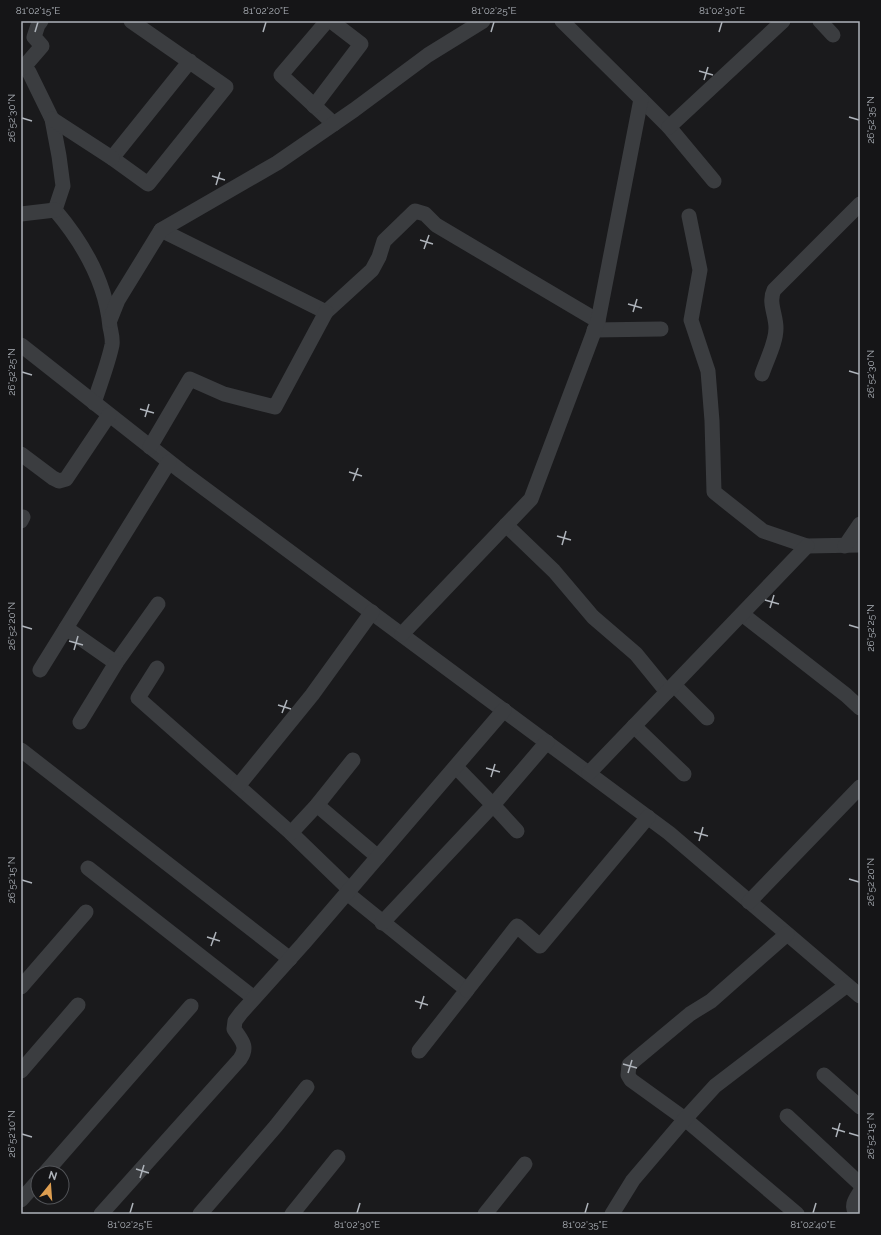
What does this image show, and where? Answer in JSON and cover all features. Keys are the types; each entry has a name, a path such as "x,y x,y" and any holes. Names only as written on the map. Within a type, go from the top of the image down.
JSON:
{"street":[{"path":"41,21 34,37 42,46 22,67 29,72 52,119 63,186 55,210"},
{"path":"52,119 112,158 148,184 226,87 131,21"},
{"path":"327,21 281,75 334,124"},
{"path":"314,106 361,44 331,21"},
{"path":"110,320 122,294 161,230 278,163 428,55 483,21"},
{"path":"562,21 669,127 714,181"},
{"path":"669,127 783,21"},
{"path":"820,21 833,35"},
{"path":"112,158 190,61"},
{"path":"402,634 531,499 596,326 641,99"},
{"path":"762,374 774,341 776,328 772,300 774,290 860,204"},
{"path":"21,214 55,210"},
{"path":"55,210 65,222 96,272 105,295 110,320 112,343 94,403"},
{"path":"150,447 190,379 224,394 275,408 326,312 372,270 379,257 384,241 415,211 425,214 436,225 596,326 661,329"},
{"path":"689,216 700,270 691,320 708,371 712,422 714,492 763,531 807,546 860,545"},
{"path":"161,230 326,312"},
{"path":"21,345 169,462 669,832 860,996"},
{"path":"21,454 53,478 59,481 66,479 109,415"},
{"path":"40,670 169,462"},
{"path":"845,546 860,524"},
{"path":"506,525 554,571 593,616 636,654 670,689 707,718"},
{"path":"589,773 807,546"},
{"path":"80,722 116,662 158,604"},
{"path":"238,786 312,695 372,612"},
{"path":"742,614 846,695 860,708"},
{"path":"66,628 116,662"},
{"path":"156,668 138,698 291,833 348,892 382,923 467,990"},
{"path":"101,1214 240,1059 244,1052 244,1046 234,1028 235,1021 254,998 290,960 504,710"},
{"path":"634,726 684,774"},
{"path":"382,923 493,805 547,742"},
{"path":"21,750 290,960"},
{"path":"291,833 317,805 353,760"},
{"path":"456,767 517,831"},
{"path":"749,902 860,787"},
{"path":"317,805 378,857"},
{"path":"419,1051 517,926 540,946 648,817"},
{"path":"88,868 254,998"},
{"path":"21,986 86,912"},
{"path":"787,934 711,1001 690,1014 629,1065 628,1075 632,1080 685,1118 797,1214"},
{"path":"612,1214 633,1180 685,1118 715,1086 847,985"},
{"path":"21,1071 78,1005"},
{"path":"52,1165 191,1006"},
{"path":"824,1075 860,1107"},
{"path":"200,1214 276,1126 307,1087"},
{"path":"787,1116 860,1184"},
{"path":"292,1214 338,1157"},
{"path":"485,1214 525,1164"},
{"path":"21,1200 30,1190"},
{"path":"857,1214 853,1207 854,1202 860,1192"}]}
